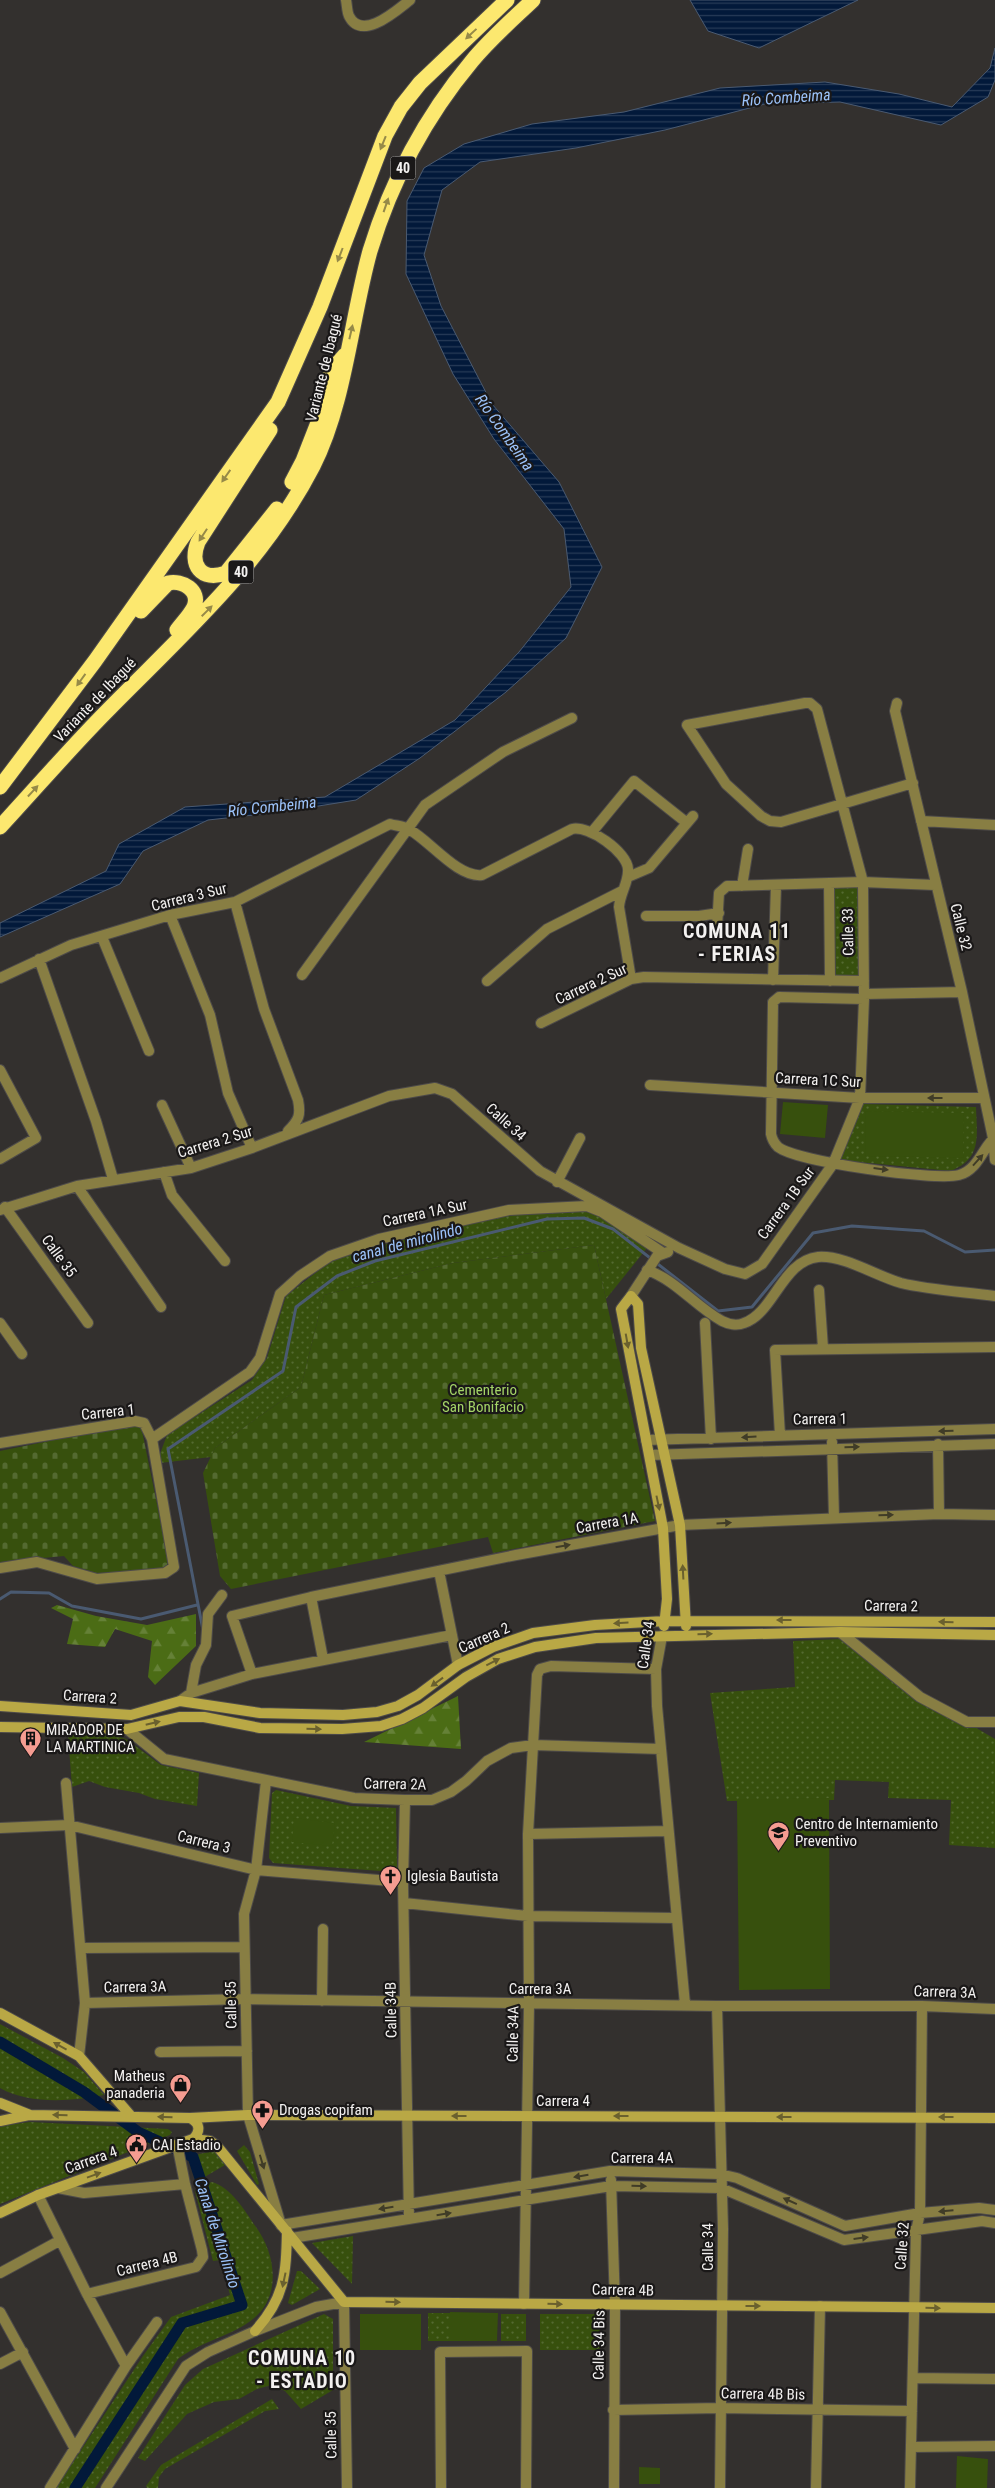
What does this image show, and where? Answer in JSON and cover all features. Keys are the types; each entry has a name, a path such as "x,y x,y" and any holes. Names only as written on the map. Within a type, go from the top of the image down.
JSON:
{"highway":[{"name":"Variante de Ibagué","path":"0,787 95,661 278,402 320,307 385,136 406,100 420,83 506,0"},
{"name":"Variante de Ibagué","path":"0,827 136,682 222,597 272,535 314,464 334,411 370,252 390,195 416,142 449,92 473,60 532,0"},
{"path":"278,402 275,422 198,542 194,553 195,562 201,571 208,575 217,576 226,573 233,567 280,504 303,461 321,415 331,371 346,354"},
{"path":"95,661 162,587 175,582 187,585 195,596 195,605 136,682"}],"street":[{"path":"346,0 349,16 357,24 368,26 384,20 410,0"},
{"name":"Calle 33","path":"833,1164 860,1098 864,997 863,882 843,804 817,709 810,703 687,725 726,784 761,816 770,821 781,822 843,804"},
{"name":"Calle 32","path":"897,703 895,711 913,783 935,886 962,992 994,1138 995,1160"},
{"path":"302,974 425,805 503,752 572,718"},
{"path":"589,830 634,781 690,819 650,868 628,877"},
{"path":"843,804 913,783"},
{"path":"921,821 995,825"},
{"name":"Carrera 3 Sur","path":"0,978 71,945 170,915 235,902 390,824 408,828"},
{"path":"408,828 470,874 482,875 564,832 579,827 589,830 623,855 628,866 628,877 622,891 619,907 631,980"},
{"path":"742,886 748,849"},
{"path":"829,882 830,981"},
{"path":"717,928 719,893 724,887 829,882 935,886"},
{"path":"773,980 776,885"},
{"path":"487,981 548,929 622,891"},
{"path":"235,902 264,1009 298,1100 301,1113 297,1122 283,1135"},
{"path":"646,916 699,916 719,913"},
{"path":"170,915 210,1015 228,1093 252,1148"},
{"path":"102,937 149,1051"},
{"path":"39,959 96,1121 112,1179"},
{"name":"Carrera 2 Sur","path":"541,1024 631,980 644,977 864,981"},
{"path":"833,1164 813,1160 779,1147 773,1141 771,1134 773,1002 779,997 864,997 962,992"},
{"path":"0,1070 36,1138 0,1159"},
{"name":"Carrera 1C Sur","path":"650,1085 860,1098 984,1098"},
{"name":"Carrera 2 Sur","path":"3,1208 77,1186 191,1168 252,1148 389,1096 435,1088"},
{"name":"Calle 34","path":"435,1088 452,1094 517,1152 557,1182 679,1248"},
{"path":"162,1105 191,1168"},
{"path":"557,1182 580,1138"},
{"name":"Carrera 1B Sur","path":"679,1248 725,1269 745,1274 762,1264 833,1164 940,1176 957,1175 973,1166 985,1153 994,1138"},
{"path":"164,1172 172,1195 225,1261"},
{"path":"77,1186 161,1307"},
{"name":"Carrera 1A Sur","path":"152,1439 250,1372 260,1358 280,1294 300,1276 330,1256 378,1239 509,1210 587,1206 602,1212 660,1255"},
{"name":"Calle 35","path":"3,1208 88,1323"},
{"path":"660,1255 679,1248"},
{"name":"Calle 34","path":"660,1255 648,1268 621,1309 663,1528 667,1599 656,1669 668,1831 685,2004"},
{"path":"648,1268 668,1280 722,1321 733,1324 741,1324 754,1317 796,1267 805,1261 818,1257 835,1258 902,1283 995,1296"},
{"path":"819,1290 822,1348"},
{"path":"631,1296 638,1304 641,1348 663,1455 680,1525 686,1635"},
{"path":"0,1323 22,1354"},
{"path":"705,1323 711,1439"},
{"path":"780,1435 776,1350 995,1347"},
{"name":"Carrera 1","path":"0,1443 135,1421 144,1423 152,1439"},
{"name":"Carrera 1","path":"646,1440 995,1429"},
{"path":"832,1434 834,1517"},
{"path":"0,1568 37,1562 97,1579 165,1573 174,1567 152,1439"},
{"path":"938,1444 939,1514"},
{"name":"Carrera 1","path":"650,1456 938,1444 995,1444"},
{"name":"Carrera 1A","path":"252,1674 232,1616 311,1597 516,1555 680,1525 834,1517 939,1514 995,1515"},
{"path":"439,1571 458,1666"},
{"path":"191,1693 196,1665 206,1645 208,1614 222,1595"},
{"path":"311,1597 323,1659"},
{"name":"Carrera 2","path":"0,1706 131,1715 180,1701 260,1713 343,1715 377,1712 398,1706 418,1695 458,1666 493,1647 533,1633 595,1625 665,1621 995,1622"},
{"path":"840,1632 920,1696 967,1722 995,1722"},
{"name":"Carrera 2","path":"0,1727 127,1729 179,1717 204,1717 260,1728 342,1729 381,1726 402,1719 423,1708 466,1677 498,1659 535,1648 596,1638 840,1632 995,1635"},
{"path":"180,1701 191,1693 252,1674 452,1635"},
{"name":"Calle 34A","path":"524,2304 529,2004 528,1834 537,1675 540,1669 552,1666 656,1669"},
{"name":"Carrera 2A","path":"127,1729 164,1759 354,1798 405,1800 432,1800 445,1794 466,1781 487,1761 512,1748 533,1745 661,1749"},
{"name":"Calle 35","path":"266,1781 256,1870 244,1914 248,2115 287,2231"},
{"path":"66,1783 82,1948 85,2002 79,2056"},
{"name":"Calle 34B","path":"405,1800 402,1882 404,1903 409,2220"},
{"name":"Carrera 3","path":"0,1828 69,1825 256,1870 402,1882"},
{"path":"528,1834 668,1831"},
{"path":"404,1903 528,1916 676,1918"},
{"path":"322,2001 323,1929"},
{"path":"82,1948 244,1947"},
{"name":"Carrera 3A","path":"85,2002 245,1999 529,2004 685,2004 717,2006 922,2006 995,2009"},
{"name":"Calle 34","path":"717,2006 723,2306 720,2488"},
{"name":"Calle 32","path":"910,2488 916,2231 920,2213 922,2006"},
{"path":"0,2013 79,2056 126,2116"},
{"path":"160,2052 247,2051"},
{"name":"Carrera 4","path":"0,2103 30,2115 190,2118 248,2115 995,2118"},
{"path":"0,2121 30,2115"},
{"path":"190,2118 196,2121 199,2127 198,2134 193,2139"},
{"name":"Calle 35","path":"193,2139 210,2141 217,2146 344,2302 347,2488"},
{"name":"Carrera 4","path":"0,2213 38,2195 193,2139"},
{"path":"58,2188 84,2193 185,2184 175,2145"},
{"name":"Carrera 4A","path":"287,2231 409,2204 610,2172 720,2174 737,2178 845,2226 920,2213 979,2208 995,2210"},
{"name":"Calle 34 Bis","path":"610,2172 615,2304 614,2488"},
{"name":"Carrera 4B","path":"87,2294 196,2267 203,2258 202,2250 185,2184"},
{"name":"Carrera 4A","path":"287,2231 409,2220 611,2186 721,2188 844,2240 982,2221 995,2223"},
{"path":"38,2195 59,2241 126,2366"},
{"path":"255,2331 269,2315 280,2297 285,2277 287,2231"},
{"path":"0,2273 59,2241"},
{"name":"Carrera 4B","path":"106,2488 186,2366 208,2352 316,2307 344,2302 995,2308"},
{"path":"816,2488 820,2306"},
{"path":"0,2312 75,2449"},
{"path":"50,2488 126,2366 157,2322"},
{"path":"441,2488 440,2352 527,2351 526,2488"},
{"path":"0,2364 23,2352"},
{"path":"913,2378 995,2379"},
{"name":"Carrera 4B Bis","path":"613,2410 720,2408 912,2411"},
{"path":"912,2447 995,2446"}],"green space":[{"path":"863,882 864,981 830,981 829,883"},
{"path":"783,1102 828,1105 825,1138 780,1134"},
{"path":"862,1104 976,1107 977,1137 973,1153 968,1160 950,1171 839,1160"},
{"path":"866,1111 964,1113 963,1158 865,1156"},
{"path":"586,1210 599,1216 647,1248 606,1299 594,1245 453,1263 324,1295 301,1387 215,1448 211,1457 160,1463 160,1454 167,1435 252,1380 267,1358 286,1296 332,1260 366,1249 511,1214"},
{"name":"Cementerio San Bonifacio","path":"594,1245 655,1521 493,1553 488,1537 231,1589 220,1576 203,1473 215,1448 301,1387 324,1295 453,1263"},
{"path":"133,1424 141,1426 169,1563 160,1570 97,1573 73,1566 64,1556 0,1562 0,1451"},
{"path":"57,1605 96,1616 147,1625 196,1614 196,1646 155,1685 148,1677 152,1641 115,1629 105,1647 67,1644 73,1619 51,1608"},
{"path":"841,1639 937,1713 961,1719 995,1739 995,1848 949,1845 951,1800 888,1798 889,1782 835,1780 834,1800 727,1801 710,1693 795,1687 793,1641"},
{"path":"458,1696 461,1749 364,1742"},
{"path":"68,1735 117,1736 126,1739 161,1765 199,1773 197,1806 155,1799 139,1793 105,1787 89,1781 72,1787"},
{"path":"276,1790 351,1806 396,1808 397,1869 394,1872 273,1863 269,1858 272,1793"},
{"path":"829,1798 830,1989 739,1990 737,1800"},
{"path":"294,1818 335,1823 332,1846 292,1842"},
{"path":"0,2024 63,2058 84,2072 104,2095 79,2099 52,2100 25,2097 0,2088"},
{"path":"30,2122 168,2129 172,2132 170,2135 0,2204 0,2126"},
{"path":"244,2145 250,2152 259,2184 257,2185 237,2151"},
{"path":"216,2151 222,2156 225,2165 196,2182 197,2170 191,2160 199,2154"},
{"path":"212,2182 225,2189 237,2200 263,2239 272,2264 273,2277 267,2302 260,2313 249,2322 232,2332 195,2348 178,2359 95,2488 56,2488 171,2317 230,2295 221,2260 213,2261 195,2191 199,2186"},
{"path":"353,2236 352,2284 312,2243"},
{"path":"297,2271 301,2271 320,2289 292,2305 288,2303"},
{"path":"450,2312 498,2313 497,2341 450,2341"},
{"path":"428,2313 450,2313 450,2341 428,2341"},
{"path":"324,2314 333,2319 333,2390 301,2409 285,2391 272,2385 257,2389 239,2399 214,2402 187,2414 145,2461 138,2458 185,2385 203,2369"},
{"path":"360,2314 421,2314 421,2350 360,2350"},
{"path":"501,2314 526,2314 526,2341 501,2341"},
{"path":"540,2314 600,2314 600,2350 540,2350"},
{"path":"272,2399 279,2409 265,2411 165,2469 159,2477 158,2488 147,2488 146,2486 161,2465"},
{"path":"957,2456 988,2459 987,2488 956,2488"},
{"path":"639,2467 660,2468 660,2484 639,2484"}],"water":[{"path":"690,0 858,0 759,48 708,31"},
{"name":"Río Combeima","path":"995,48 995,80 988,97 941,125 840,102 765,104 665,130 576,148 480,162 442,190 424,255 441,306 492,404 559,482 602,567 566,638 506,692 420,758 356,800 281,812 208,820 143,851 120,884 0,937 0,923 106,871 119,844 185,807 325,797 455,720 519,652 571,587 564,529 494,439 453,374 406,274 407,201 424,168 464,144 532,124 624,112 720,88 825,82 899,94 952,107 990,68"}],"waterway":[{"name":"canal de mirolindo","path":"203,1630 168,1449 283,1371 296,1307 337,1276 375,1261 547,1219 584,1218 613,1229 718,1311 752,1307 813,1233 852,1226 924,1231 965,1252 995,1250"},
{"path":"0,1599 11,1592 49,1593 72,1606 141,1619 197,1605"},
{"name":"Canal de Mirolindo","path":"0,2042 84,2092 138,2132 193,2157 242,2305 182,2323 75,2488"}],"place":[{"name":"MIRADOR DE LA MARTINICA","path":"30,1758"},
{"name":"Centro de Internamiento Preventivo","path":"779,1852"},
{"name":"Iglesia Bautista","path":"391,1895"},
{"name":"Matheus panaderia","path":"181,2104"},
{"name":"Drogas copifam","path":"263,2129"},
{"name":"CAI Estadio","path":"136,2164"}],"district":[{"name":"COMUNA 11 - FERIAS","path":"737,942"},
{"name":"COMUNA 10 - ESTADIO","path":"302,2370"}]}
